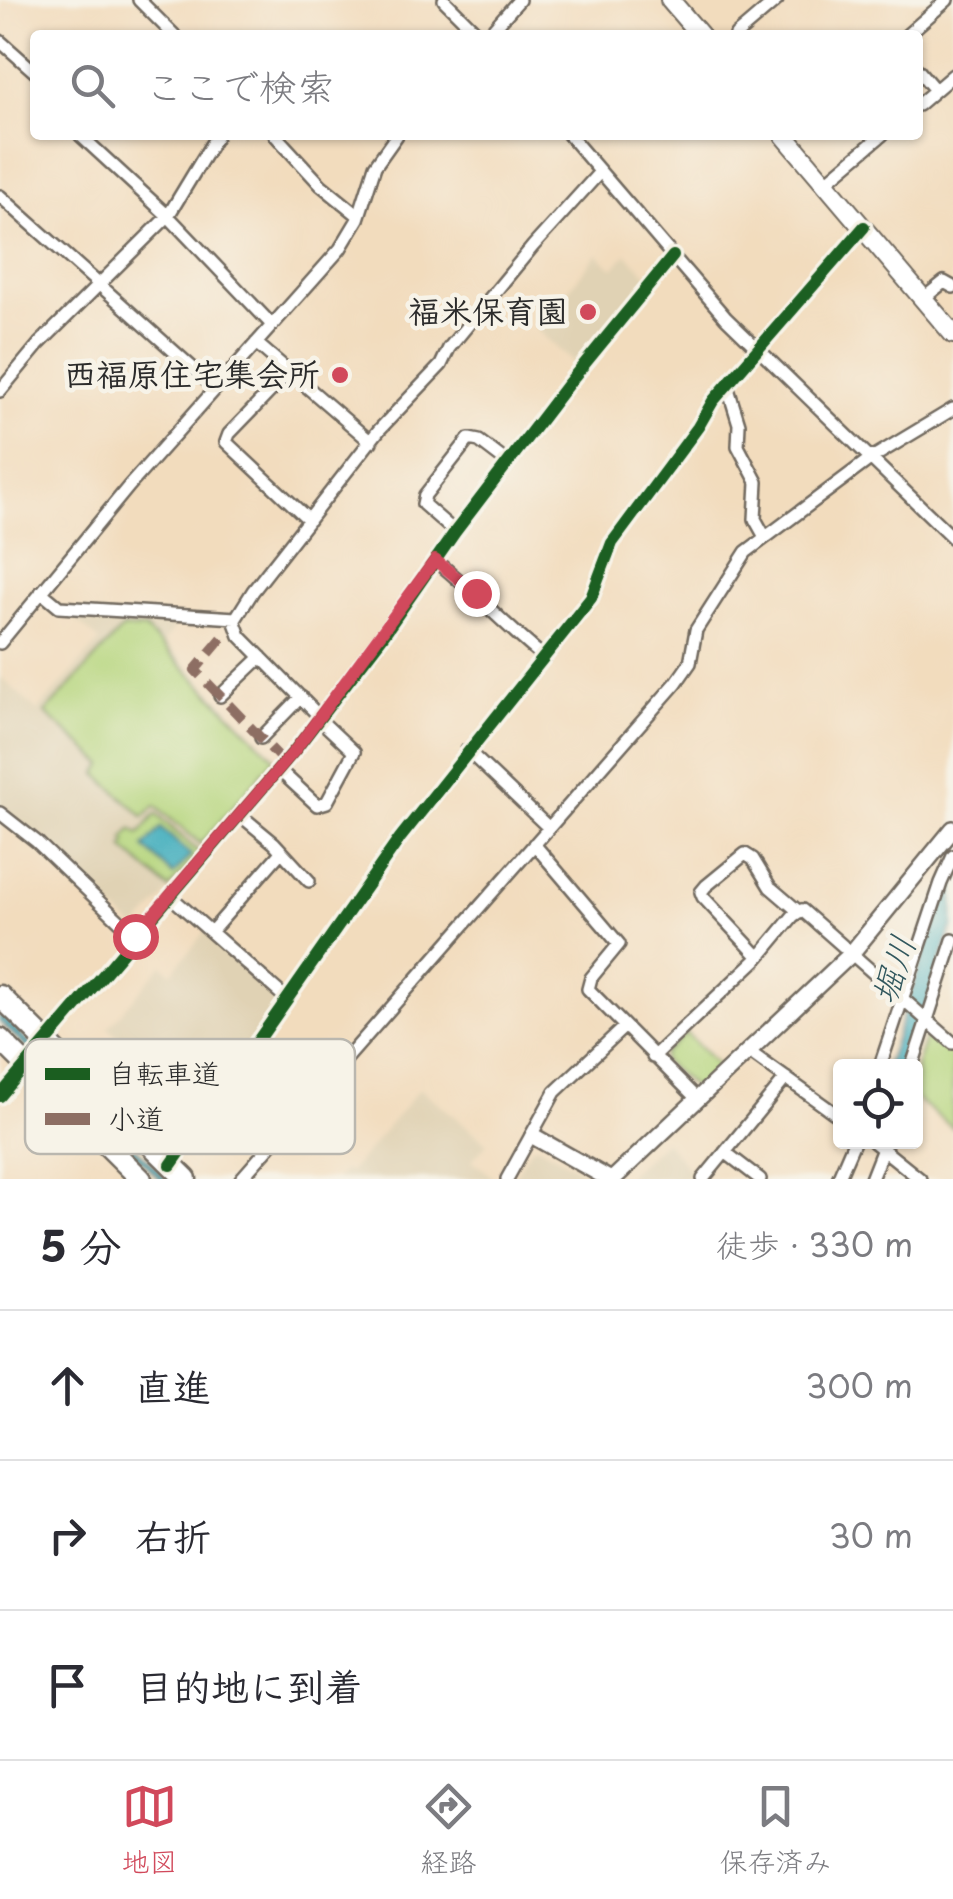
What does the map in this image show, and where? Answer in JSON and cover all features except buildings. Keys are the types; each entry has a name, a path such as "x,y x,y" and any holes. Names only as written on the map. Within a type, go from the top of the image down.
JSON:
{"highway":[{"path":"0,996 41,1039"},
{"path":"0,1039 25,1061"},
{"path":"117,1154 142,1179"},
{"path":"159,1154 178,1172"}],"main road":[{"path":"670,0 696,30"},
{"path":"788,140 953,334"}],"street":[{"path":"139,0 169,30"},
{"path":"444,0 473,30"},
{"path":"492,30 519,0"},
{"path":"742,30 778,0"},
{"path":"913,30 947,0"},
{"path":"0,42 30,68"},
{"path":"923,101 953,75"},
{"path":"923,76 935,90"},
{"path":"85,140 168,216 272,325"},
{"path":"0,391 40,344 168,216 215,140"},
{"path":"280,140 321,185 359,216"},
{"path":"0,643 215,388 340,249 359,216 375,166 393,140"},
{"path":"574,140 757,350 953,538"},
{"path":"825,183 876,140"},
{"path":"234,620 370,442 441,365 455,340 600,172"},
{"path":"0,196 215,388"},
{"path":"263,1039 400,838 591,598 612,543 726,385 864,228"},
{"path":"48,1039 320,718 455,532 672,256"},
{"path":"924,298 944,282 953,287"},
{"path":"256,343 370,442"},
{"path":"288,373 229,434 226,442 310,520"},
{"path":"726,385 739,424 738,446 756,479 755,519 765,537"},
{"path":"355,1049 685,672 696,630 738,561 870,459 953,409"},
{"path":"455,532 423,504 445,468 469,439 480,441 508,463"},
{"path":"435,560 545,658"},
{"path":"42,592 60,607 234,620"},
{"path":"234,620 240,636 354,752 327,802 317,804 278,770"},
{"path":"220,696 261,657"},
{"path":"261,738 301,697"},
{"path":"467,750 549,828"},
{"path":"0,814 37,842 135,936"},
{"path":"239,814 309,881"},
{"path":"532,1136 611,1179 850,955 951,838"},
{"path":"534,844 617,940 618,946 587,986 697,1099"},
{"path":"211,932 282,852"},
{"path":"758,957 702,892 745,854 753,858 770,887 798,912 806,912 953,1043"},
{"path":"883,1059 906,1003 940,883 953,856"},
{"path":"170,896 288,1000"},
{"path":"653,1057 758,957 798,912"},
{"path":"914,1059 952,950"},
{"path":"507,1179 555,1092 624,1027"},
{"path":"748,1051 833,1112"},
{"path":"0,1096 25,1065"},
{"path":"703,1179 786,1078"},
{"path":"838,1179 851,1149"},
{"path":"871,1179 880,1149"},
{"path":"887,1149 920,1179"},
{"path":"725,1152 760,1179"},
{"path":"241,1179 263,1154"}],"shaded area":[{"name":"福米保育園","path":"597,254 613,268 627,254 651,278 578,367 536,329"},
{"path":"65,611 181,619 164,642 280,763 136,929 0,808 0,676 37,711 100,641"},
{"path":"205,931 282,1000 255,1039 121,1039 108,1028 162,965 172,973"},
{"path":"420,1088 487,1143 472,1160 495,1179 336,1179 344,1170 349,1173"},
{"path":"665,1141 697,1179 627,1179 627,1176"},
{"path":"537,1145 597,1179 513,1179 531,1147"}],"green space":[{"path":"123,628 145,629 275,758 201,844 155,806 144,817 97,774 104,765 45,713"},
{"path":"156,814 200,853 169,889 123,848 132,829 139,834"},
{"path":"932,1032 953,1050 953,1128 923,1104 923,1059 919,1059 927,1033"},
{"path":"686,1033 720,1068 700,1087 693,1087 663,1061 663,1054"}],"water":[{"path":"161,828 191,855 173,875 144,847"},
{"path":"953,868 953,925 908,1059 888,1059"},
{"path":"0,1014 25,1039 25,1047 0,1022"},
{"path":"135,1154 142,1154 167,1179 160,1179"}],"marked path":[{"path":"222,638 195,670 284,762"}],"cycle path":[{"path":"259,1039 400,838 591,598 612,543 713,401 864,227"},
{"path":"49,1039 295,750 568,384 673,256"},
{"path":"0,1096 25,1067"},
{"path":"171,1165 179,1154"}],"place":[{"name":"福米保育園","path":"588,312"},
{"name":"西福原住宅集会所","path":"340,375"}],"route":[{"path":"135,936 295,750 382,637 435,560 476,593"}],"water label":[{"name":"堀川","path":"894,970"}]}
